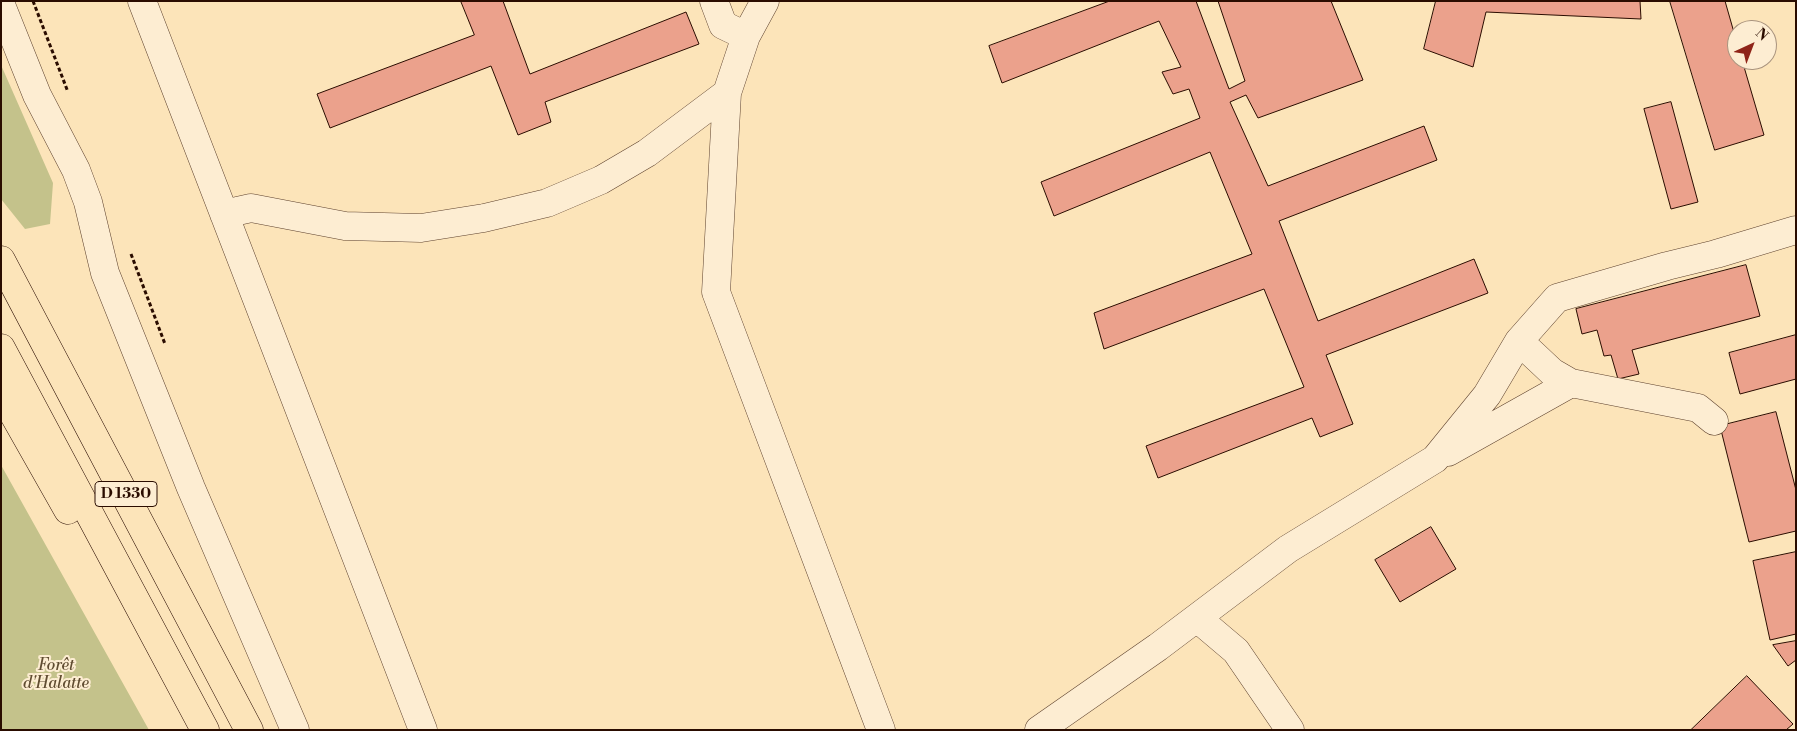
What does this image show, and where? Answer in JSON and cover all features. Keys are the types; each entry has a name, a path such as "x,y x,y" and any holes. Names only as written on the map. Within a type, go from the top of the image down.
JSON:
{"main road":[{"name":"D 1330","path":"1,260 249,730"},
{"path":"1,348 206,730"},
{"path":"1,392 196,730"}],"street":[{"path":"142,1 422,730"},
{"path":"714,1 723,25 746,36"},
{"path":"765,1 746,36 727,93 716,292 881,730"},
{"path":"1,5 36,95 76,170 88,202 99,254 108,282 191,488 295,730"},
{"path":"224,214 251,208 345,226 421,228 484,218 547,203 601,180 647,153 727,93"},
{"path":"1436,458 1487,395 1519,341 1557,298 1796,230"},
{"path":"1519,341 1552,372 1571,384 1698,408 1714,422"},
{"path":"1039,730 1198,618 1288,549 1436,458 1571,384"},
{"path":"1198,618 1236,651 1290,730"}],"green space":[{"path":"1,65 53,183 50,224 25,229 1,199"},
{"name":"Forêt d'Halatte","path":"1,465 149,730 1,730"}],"building":[{"path":"461,1 503,1 530,74 686,12 699,44 545,102 551,122 518,135 491,66 330,128 317,94 474,35"},
{"path":"1110,1 1196,1 1229,89 1245,81 1218,1 1331,1 1363,80 1258,118 1246,95 1230,102 1268,186 1424,126 1437,160 1279,221 1318,321 1474,259 1488,293 1326,355 1353,424 1320,437 1312,418 1158,478 1146,446 1304,387 1264,289 1104,349 1094,313 1252,254 1210,152 1054,216 1041,182 1200,118 1189,89 1173,94 1162,72 1181,67 1159,21 1002,83 989,46"},
{"path":"1436,1 1640,1 1641,19 1486,12 1473,67 1424,49"},
{"path":"1670,1 1725,1 1730,20 1727,20 1727,70 1745,70 1764,135 1715,150"},
{"path":"1671,102 1698,202 1671,209 1644,109"},
{"path":"1746,265 1760,316 1632,350 1639,374 1618,379 1611,355 1604,356 1597,330 1582,334 1576,309"},
{"path":"1796,335 1796,379 1740,394 1729,353"},
{"path":"1776,412 1796,490 1796,531 1749,542 1720,426"},
{"path":"1431,527 1456,569 1400,602 1375,560"},
{"path":"1796,552 1796,634 1770,640 1753,561"},
{"path":"1796,641 1796,660 1788,666 1773,645"},
{"path":"1747,676 1793,724 1786,730 1691,730"}]}
